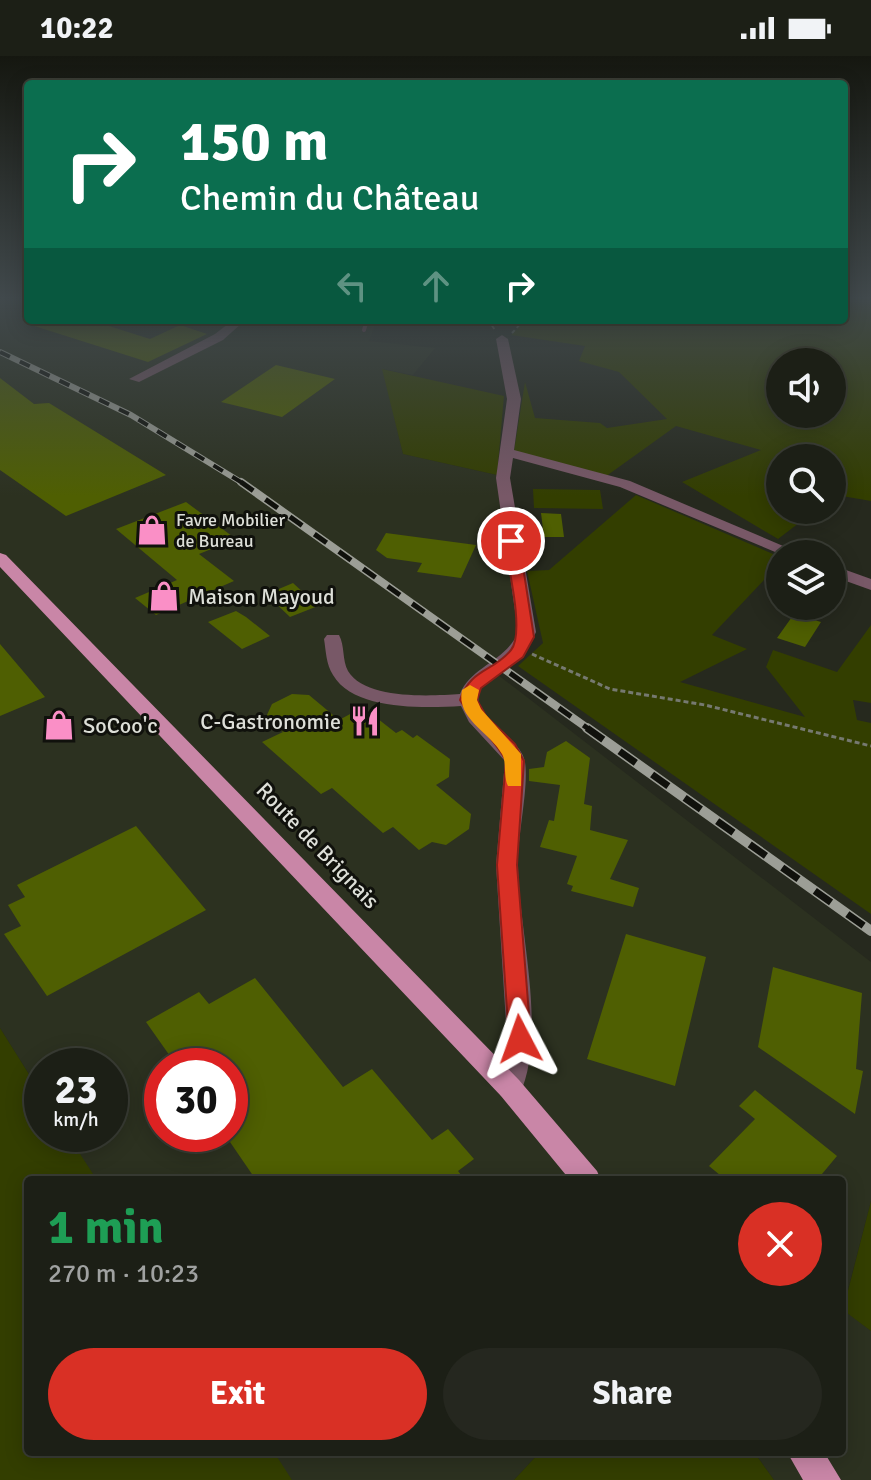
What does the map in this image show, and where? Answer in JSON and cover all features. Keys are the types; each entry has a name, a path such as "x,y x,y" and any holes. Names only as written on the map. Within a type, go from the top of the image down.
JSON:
{"main road":[{"name":"Route de Brignais","path":"0,558 510,1088 584,1176"},
{"path":"806,1456 824,1480"}],"street":[{"path":"135,379 166,363"},
{"path":"507,363 514,399 503,478 527,632 520,651 479,679 470,691 468,700 480,720 509,748 515,761 507,865 520,1039 510,1088"},
{"path":"506,452 625,484 766,542"},
{"path":"846,575 871,585"},
{"path":"333,639 341,675 355,688 402,700 468,700"}],"path":[{"path":"520,651 562,665 610,689 705,705 871,746"}],"shaded area":[{"path":"0,363 422,363 413,375 383,369 403,454 497,475 521,635 489,668 871,962 871,1201 846,1297 846,1176 24,1176 24,1456 536,1456 514,1480 0,1480 0,1164 24,1147 24,1152 128,1152 128,1048 24,1048 24,1066 0,1028"},
{"path":"846,1311 871,1331 871,1480 774,1480 757,1456 846,1456"}],"green space":[{"path":"588,363 766,363 766,428 846,428 846,363 871,363 871,501 846,497 846,444 766,444 766,524 798,524 778,539 682,482 761,450 676,426 605,477 514,451 525,382 535,418 600,423 607,428 667,419 619,372"},
{"path":"382,369 504,396 497,475 403,454"},
{"path":"533,489 600,490 603,509 534,508"},
{"path":"636,495 766,551 766,578 712,635 747,649 680,682 805,717 766,667 773,650 837,672 871,625 871,703 853,700 857,720 871,723 871,914 518,666 543,643 527,571 549,570"},
{"path":"0,1028 24,1066 24,1152 79,1152 94,1176 24,1176 24,1456 277,1456 292,1480 0,1480"},
{"path":"871,1201 871,1331 846,1312 846,1298"},
{"path":"536,1456 757,1456 774,1480 514,1480"}],"building":[{"path":"276,365 335,379 282,417 221,402"},
{"path":"0,378 34,404 49,403 166,475 66,516 0,470"},
{"path":"186,502 236,539 199,554 234,581 156,615 135,598 177,580 116,529"},
{"path":"541,513 561,514 564,537 544,537"},
{"path":"386,533 476,545 461,578 417,572 422,563 387,558 376,550"},
{"path":"293,583 318,606 290,617 270,598 278,595 274,591"},
{"path":"236,611 270,636 242,649 208,622"},
{"path":"790,620 821,622 805,647 777,638"},
{"path":"0,644 45,697 0,716"},
{"path":"292,694 309,695 339,720 352,713 373,715 396,733 402,730 413,738 417,735 450,759 449,777 436,785 471,814 469,829 446,845 432,842 419,850 393,827 383,833 332,788 321,794 262,742 283,732 266,717 272,704"},
{"path":"566,741 590,758 584,804 592,806 590,830 628,840 610,879 639,888 633,907 571,891 573,886 567,884 577,856 540,847 549,820 554,821 560,785 529,781 529,769 544,767 547,752"},
{"path":"136,826 206,910 47,996 4,934 21,926 8,905 25,897 17,885"},
{"path":"626,934 706,957 675,1086 587,1059"},
{"path":"773,967 862,993 856,1069 863,1071 855,1114 758,1047"},
{"path":"255,978 343,1087 372,1069 432,1140 448,1129 474,1159 458,1171 462,1176 253,1176 237,1152 248,1152 248,1048 164,1048 146,1022 199,992 209,1004"},
{"path":"755,1090 837,1156 820,1176 721,1176 709,1166 755,1119 739,1106"}],"railway":[{"path":"24,363 131,415 243,483"},
{"path":"243,483 590,730"},
{"path":"587,728 871,931"}],"slow traffic":[{"path":"470,690 468,700 473,711 512,754 515,761 514,781"}],"place":[{"name":"Favre Mobilier de Bureau","path":"152,530"},
{"name":"Maison Mayoud","path":"164,596"},
{"name":"C-Gastronomie","path":"365,721"},
{"name":"SoCoo'c","path":"59,725"}],"route":[{"path":"511,541 526,637 517,654 473,685 468,700 480,720 509,748 515,761 507,865 520,1039"}]}
